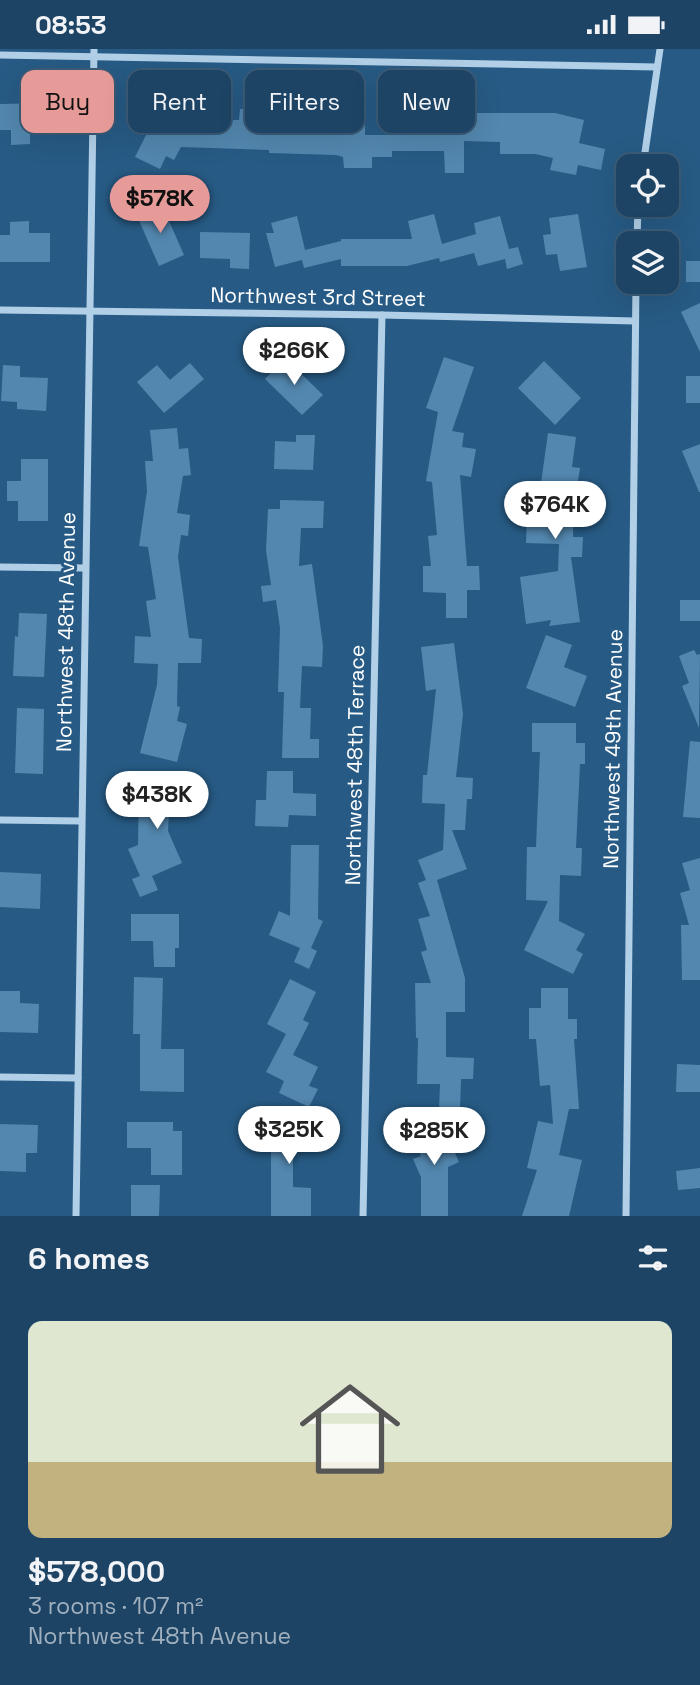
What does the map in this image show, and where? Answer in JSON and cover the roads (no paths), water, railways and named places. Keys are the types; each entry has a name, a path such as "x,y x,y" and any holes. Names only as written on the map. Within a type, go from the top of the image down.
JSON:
{"street":[{"path":"645,154 660,49"},
{"path":"0,55 94,53 657,67"},
{"name":"Northwest 48th Avenue","path":"76,1216 94,53"},
{"name":"Northwest 49th Avenue","path":"626,1216 636,294"},
{"name":"Northwest 3rd Street","path":"0,310 635,321"},
{"name":"Northwest 48th Terrace","path":"363,1216 382,315"},
{"path":"0,567 84,568"},
{"path":"0,820 81,821"},
{"path":"0,1077 78,1078"}]}
